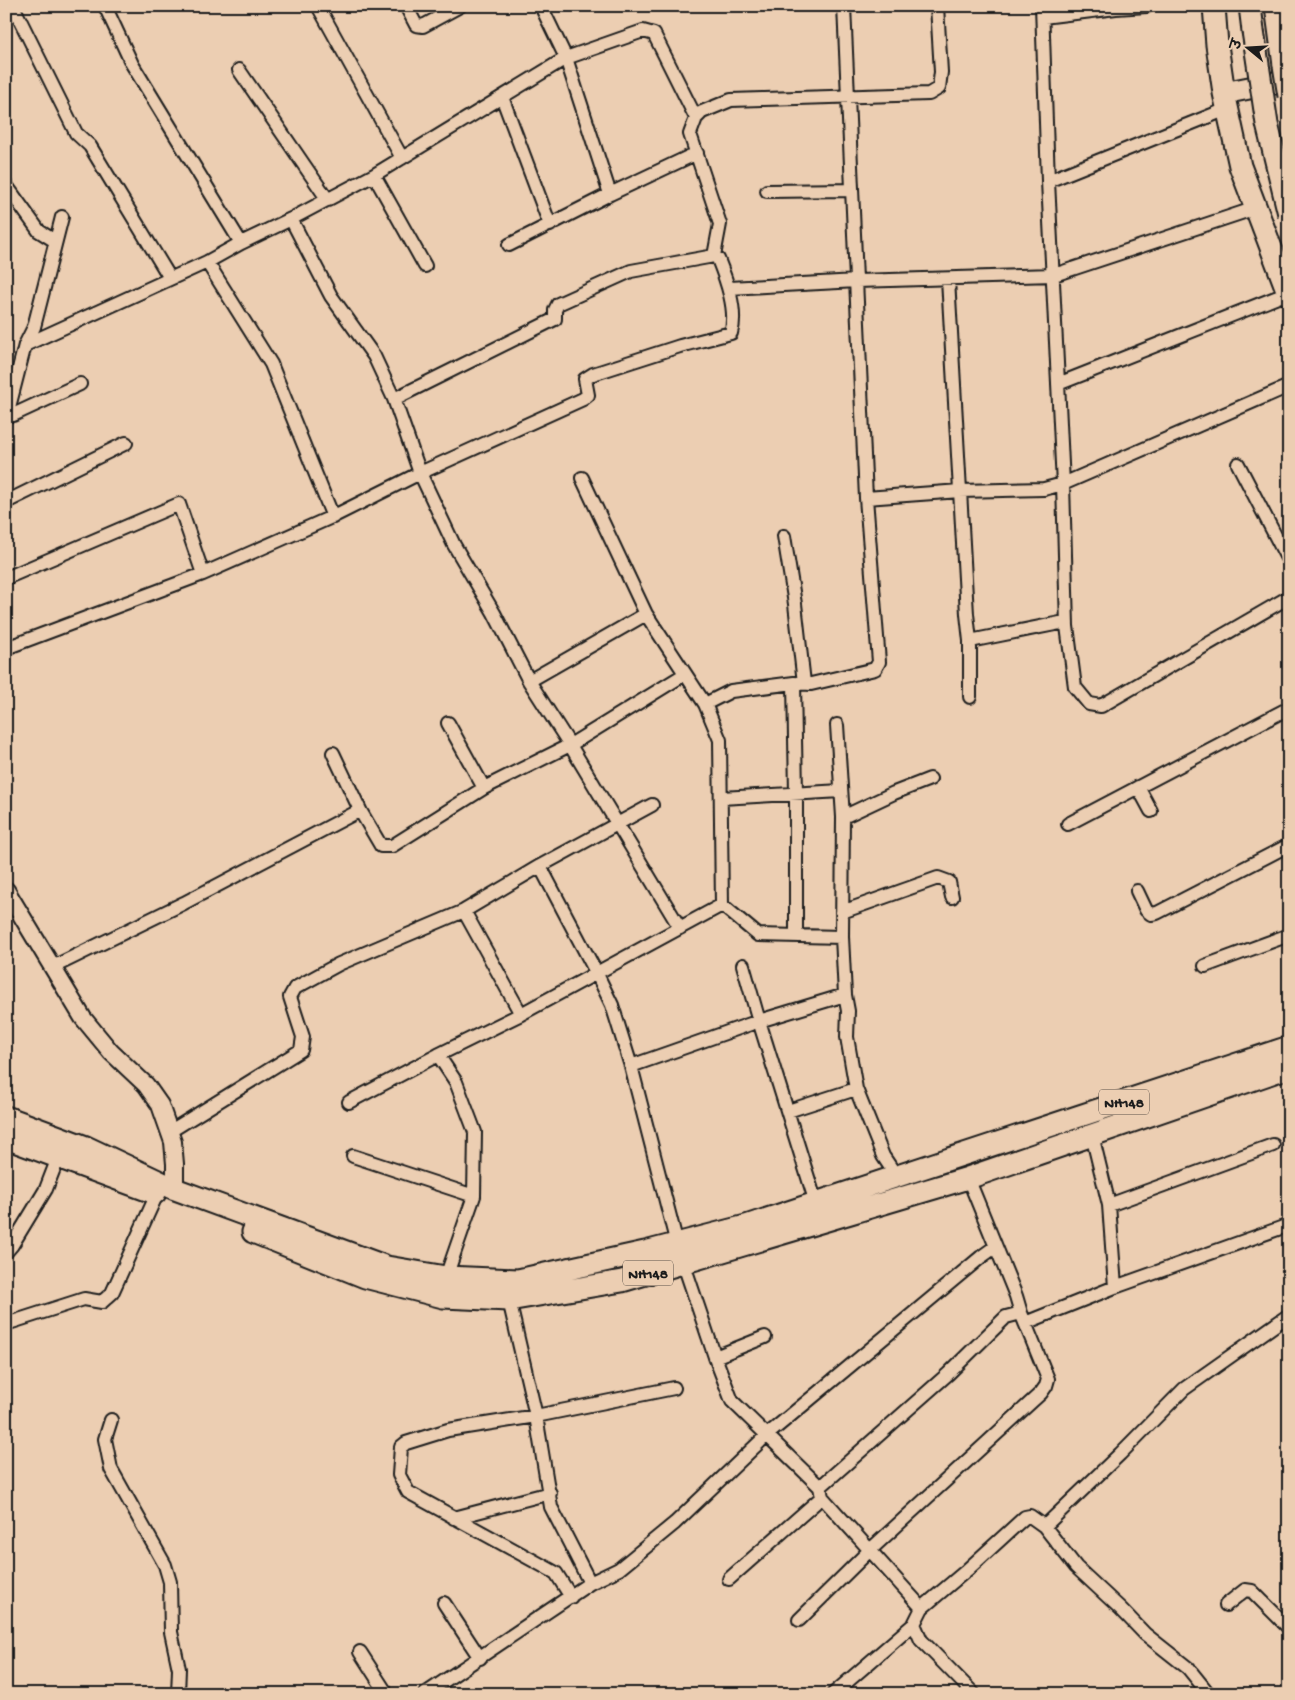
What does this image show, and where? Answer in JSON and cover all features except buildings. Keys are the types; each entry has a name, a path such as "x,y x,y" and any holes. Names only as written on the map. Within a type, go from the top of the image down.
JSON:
{"highway":[{"path":"1214,6 1216,45 1240,166 1288,294"},
{"path":"1250,6 1267,124 1289,214"},
{"path":"1276,6 1289,96"},
{"path":"1226,101 1289,80"},
{"name":"NH148","path":"6,1117 86,1147 166,1191 365,1277 443,1297 509,1300 622,1281 746,1226 1289,1047"},
{"name":"NH148","path":"6,1138 58,1158 166,1191 387,1267 446,1277 518,1280 680,1254 932,1189 1289,1067"},
{"path":"925,1168 932,1189"}],"street":[{"path":"12,6 76,133 90,146 170,278"},
{"path":"105,6 132,64 241,243"},
{"path":"318,6 402,158"},
{"path":"406,6 416,25 423,26 460,6"},
{"path":"541,6 566,58 610,194"},
{"path":"705,704 732,691 799,683 811,684 875,669 879,662 866,498 844,6"},
{"path":"714,256 720,224 690,134 696,118 702,112 731,100 930,94 939,88 941,72 937,6"},
{"path":"1147,6 1042,11 1068,626 1075,687 1089,704 1101,706 1289,597"},
{"path":"25,345 207,262 241,243 292,220 374,175 566,58 644,32 654,34 696,118"},
{"path":"240,70 328,200"},
{"path":"502,97 550,225"},
{"path":"1048,181 1226,101"},
{"path":"509,246 610,194 697,153"},
{"path":"374,175 425,266"},
{"path":"6,185 39,231 55,241"},
{"path":"767,191 851,190"},
{"path":"730,288 1054,274 1256,208"},
{"path":"7,417 25,345 34,327 62,218"},
{"path":"292,220 331,296 374,356 394,399 420,474 454,545 494,614 529,682 570,745 680,928"},
{"path":"6,648 204,574 333,517 420,474 582,399 588,395 586,379 593,374 680,346 731,333 733,326 730,288 718,258 714,256 631,271 558,304 555,310 555,319 394,399"},
{"path":"207,262 270,364 333,517"},
{"path":"948,278 970,641 970,697"},
{"path":"1058,384 1288,294"},
{"path":"7,417 80,384"},
{"path":"866,498 960,491 1044,489 1063,484 1289,386"},
{"path":"6,502 126,443"},
{"path":"1238,464 1289,562"},
{"path":"582,478 646,614 705,704 720,740 722,905 758,935 842,937"},
{"path":"6,578 179,504 204,574"},
{"path":"784,536 795,604 799,683 796,793 796,936"},
{"path":"529,682 646,614"},
{"path":"970,641 1060,623 1068,626"},
{"path":"332,753 361,812 381,846 392,846 484,788 570,745 685,674"},
{"path":"1068,824 1289,708"},
{"path":"448,723 484,788"},
{"path":"837,725 843,817 842,937 845,995 848,1011 847,1037 856,1089 883,1156 897,1177"},
{"path":"843,817 894,793 930,779"},
{"path":"1138,787 1151,811"},
{"path":"721,798 841,791"},
{"path":"169,1132 301,1050 303,1037 290,997 295,988 339,964 464,911 540,866 652,805"},
{"path":"53,968 184,903 355,813 361,812"},
{"path":"1137,891 1146,910 1151,914 1157,913 1289,845"},
{"path":"540,866 612,1004 631,1066 680,1254 732,1401 821,1492 869,1551 922,1608"},
{"path":"842,912 938,878 949,882 952,897"},
{"path":"6,890 83,1018 112,1052 146,1085 160,1105 172,1142 175,1164 166,1191 112,1293 102,1302 84,1299 6,1324"},
{"path":"349,1102 597,974 722,905"},
{"path":"464,911 521,1014"},
{"path":"1205,966 1289,935"},
{"path":"743,965 816,1203"},
{"path":"631,1066 845,995"},
{"path":"438,1055 456,1082 475,1132 474,1196 446,1277"},
{"path":"788,1111 856,1089"},
{"path":"1092,1135 1109,1205 1115,1287"},
{"path":"1109,1205 1273,1146"},
{"path":"353,1156 474,1196"},
{"path":"6,1252 46,1189 58,1158"},
{"path":"800,1620 869,1551 1041,1393 1046,1386 1048,1379 968,1178"},
{"path":"729,1579 948,1374 1006,1317 1023,1318 1289,1225"},
{"path":"425,1694 590,1583 619,1569 668,1528 767,1435 995,1247"},
{"path":"509,1300 536,1416 551,1507 590,1583"},
{"path":"1044,1526 1120,1454 1184,1389 1289,1315"},
{"path":"715,1357 765,1338"},
{"path":"571,1597 556,1574 408,1492 399,1476 401,1447 406,1443 448,1430 536,1416 674,1388"},
{"path":"111,1420 105,1439 110,1469 166,1565 170,1582 171,1632 179,1669 178,1694"},
{"path":"454,1518 550,1493"},
{"path":"832,1694 914,1624 922,1608 1025,1517 1030,1516 1044,1526 1076,1567 1145,1634 1188,1668 1209,1694"},
{"path":"1226,1605 1245,1590 1252,1590 1289,1628"},
{"path":"444,1603 480,1658"},
{"path":"914,1624 921,1640 974,1694"},
{"path":"360,1652 386,1694"}]}
